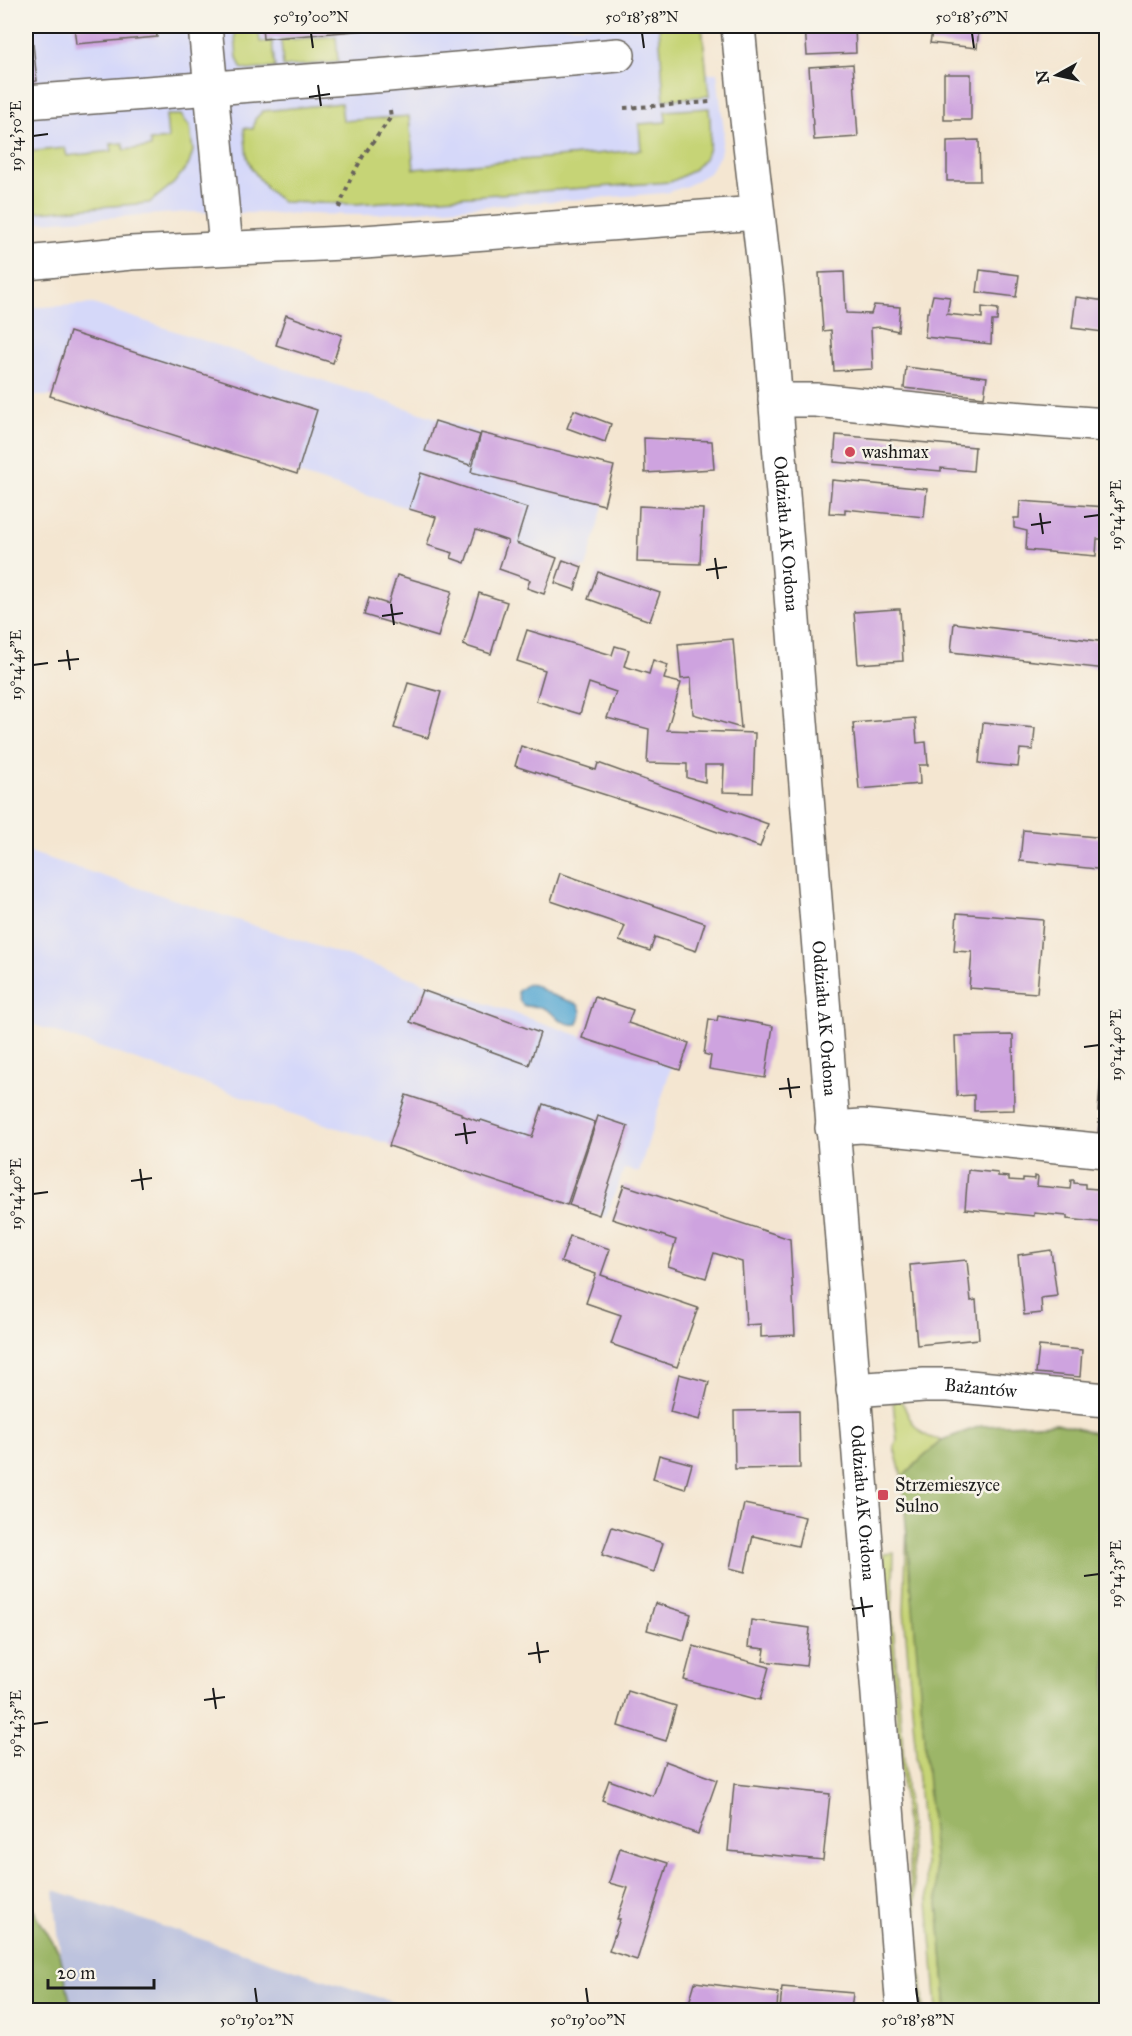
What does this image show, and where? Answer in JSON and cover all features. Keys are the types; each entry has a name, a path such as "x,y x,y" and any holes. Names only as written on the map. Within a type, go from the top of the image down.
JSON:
{"street":[{"path":"205,26 226,247"},
{"name":"Oddziału AK Ordona","path":"738,26 765,271 903,2010"},
{"path":"26,102 618,55"},
{"path":"26,263 75,257 226,247 384,241 757,213"},
{"path":"775,400 816,400 945,413 1107,425"},
{"path":"832,1128 862,1126 1107,1151"},
{"name":"Bażantów","path":"853,1390 949,1385 1107,1400"}],"path":[{"path":"339,209 350,180 363,156 391,117 388,75"},
{"path":"624,108 714,102"}],"shaded area":[{"path":"26,26 702,26 707,73 717,73 724,131 720,155 709,173 687,186 665,193 364,215 189,212 26,223"},
{"path":"93,304 481,433 614,466 586,568 458,524 50,396 26,396 26,308"},
{"path":"26,851 353,958 671,1067 639,1172 624,1169 606,1217 456,1165 302,1117 26,1022"},
{"path":"54,1890 417,2010 72,2010 60,1954"}],"green space":[{"path":"234,26 258,26 260,42 272,41 275,68 247,70 241,68 237,58"},
{"path":"659,26 702,26 709,96 664,100"},
{"path":"336,36 338,62 283,67 281,40"},
{"path":"341,103 343,121 409,116 414,169 641,150 639,124 666,122 665,111 709,108 709,146 706,155 694,169 670,182 355,204 283,202 268,190 252,169 247,157 244,128 253,129 255,119 263,111"},
{"path":"166,115 181,115 190,127 193,151 189,164 174,183 149,203 26,213 26,152 65,148 67,156 112,151 111,144 123,143 124,150 151,147 150,141 168,139"},
{"path":"902,1400 908,1415 921,1432 934,1439 942,1440 902,1477 894,1447 897,1441 893,1401"},
{"path":"1057,1423 1106,1436 1106,2010 947,2010 902,1477 942,1440 981,1426"},
{"path":"907,1524 947,2010 937,2010 904,1611"},
{"path":"894,1553 892,1613 924,2010 921,2010 883,1554"},
{"path":"26,1898 60,1954 72,2010 26,2010"}],"water":[{"path":"527,984 577,1004 581,1013 578,1024 563,1022 541,1007 523,1005 518,991"}],"building":[{"path":"26,26 31,26 37,81 26,83"},
{"path":"74,26 156,26 157,37 76,44"},
{"path":"262,26 401,26 401,27 263,39"},
{"path":"805,26 855,26 856,53 807,55"},
{"path":"933,26 979,26 977,48 930,43"},
{"path":"1033,26 1055,26 1055,29"},
{"path":"853,64 858,137 814,140 809,67"},
{"path":"944,74 971,74 971,120 944,120"},
{"path":"979,140 980,181 947,181 947,141"},
{"path":"980,270 1019,275 1016,297 977,292"},
{"path":"844,272 846,313 871,314 874,305 900,307 898,331 880,327 871,328 873,369 834,371 831,330 823,331 819,273"},
{"path":"933,295 950,297 947,314 982,318 982,307 998,309 997,321 992,321 991,344 925,337 927,312 929,312"},
{"path":"1076,297 1106,301 1103,332 1072,328"},
{"path":"286,315 342,335 333,363 276,345"},
{"path":"70,332 317,410 297,474 50,396"},
{"path":"906,367 987,377 984,397 904,388"},
{"path":"574,410 611,424 605,442 567,428"},
{"path":"435,421 480,435 470,465 425,451"},
{"path":"481,433 614,466 604,505 471,472"},
{"path":"836,435 975,447 973,471 941,468 941,471 834,462"},
{"path":"644,438 712,441 714,469 645,473"},
{"path":"421,473 527,508 516,543 557,558 544,594 527,588 530,580 499,569 508,541 476,530 465,563 451,558 453,553 427,545 436,517 409,509"},
{"path":"832,480 927,489 924,517 845,509 845,514 829,513"},
{"path":"1020,501 1106,507 1106,539 1097,539 1096,556 1026,550 1027,531 1014,528 1014,518 1019,518"},
{"path":"639,506 703,509 700,564 637,562"},
{"path":"563,560 582,567 575,590 555,583"},
{"path":"598,572 660,593 650,621 588,599"},
{"path":"397,575 452,591 438,637 364,615 369,598 388,604"},
{"path":"479,593 507,602 491,654 463,645"},
{"path":"900,609 903,661 858,664 854,612"},
{"path":"954,623 1106,642 1106,669 951,652"},
{"path":"527,630 612,655 615,646 629,650 624,666 649,674 653,660 668,665 664,679 681,683 667,730 755,733 753,793 723,792 724,765 705,765 705,782 687,778 687,764 647,763 649,729 607,718 616,692 589,683 580,714 536,701 545,670 517,661"},
{"path":"733,639 741,728 693,714 691,678 681,679 678,644"},
{"path":"408,683 441,692 428,738 394,728"},
{"path":"915,718 917,743 926,742 928,765 919,765 920,784 859,789 853,723"},
{"path":"983,723 1035,728 1033,750 1020,749 1018,767 979,763"},
{"path":"521,746 596,770 598,763 768,824 760,847 515,766"},
{"path":"1023,830 1106,838 1106,870 1020,861"},
{"path":"560,873 705,923 696,951 655,937 650,951 619,941 625,926 551,901"},
{"path":"957,913 1043,920 1037,993 969,988 972,952 954,951"},
{"path":"422,990 540,1033 529,1065 410,1022"},
{"path":"595,997 633,1010 628,1023 689,1043 680,1070 582,1038"},
{"path":"718,1016 773,1026 765,1078 709,1069 711,1056 704,1054 709,1019 717,1021"},
{"path":"1013,1035 1014,1110 974,1111 974,1095 957,1096 955,1036"},
{"path":"1101,1075 1106,1075 1106,1111 1098,1111"},
{"path":"406,1095 461,1113 461,1115 480,1122 481,1120 532,1137 543,1104 595,1122 567,1205 389,1146"},
{"path":"598,1116 628,1126 599,1215 569,1205"},
{"path":"1099,1120 1106,1121 1106,1136 1098,1135"},
{"path":"968,1170 998,1173 998,1176 1009,1177 1009,1180 1023,1181 1023,1178 1035,1179 1035,1176 1038,1177 1037,1186 1070,1189 1071,1180 1074,1180 1074,1183 1085,1184 1085,1188 1098,1189 1099,1186 1106,1186 1106,1223 1067,1219 1067,1216 1034,1213 1034,1216 965,1209"},
{"path":"624,1185 790,1239 795,1335 761,1337 761,1324 746,1325 742,1262 714,1253 706,1278 668,1266 676,1240 612,1219"},
{"path":"570,1236 610,1249 601,1275 698,1308 677,1367 611,1344 621,1315 586,1303 596,1274 561,1262"},
{"path":"1051,1250 1057,1296 1041,1298 1042,1313 1024,1315 1018,1255"},
{"path":"967,1260 971,1301 976,1300 979,1339 917,1345 910,1265"},
{"path":"1039,1346 1082,1350 1080,1377 1036,1373"},
{"path":"679,1374 709,1382 700,1420 670,1412"},
{"path":"799,1410 800,1468 735,1469 734,1411"},
{"path":"659,1455 692,1464 685,1489 653,1479"},
{"path":"744,1504 805,1517 798,1546 753,1536 745,1572 730,1568"},
{"path":"612,1527 663,1543 654,1572 602,1555"},
{"path":"655,1603 691,1614 684,1640 647,1630"},
{"path":"751,1620 810,1628 806,1666 763,1661 765,1649 748,1647"},
{"path":"693,1646 769,1667 760,1700 684,1680"},
{"path":"628,1691 676,1706 666,1741 618,1726"},
{"path":"665,1761 717,1780 698,1834 602,1800 609,1780 653,1796"},
{"path":"734,1784 830,1794 823,1860 728,1851"},
{"path":"620,1848 668,1863 637,1960 609,1951 628,1888 609,1883"},
{"path":"695,1982 778,1993 777,2010 687,2010"},
{"path":"782,1987 853,1993 851,2010 780,2010"}],"place":[{"name":"washmax","path":"850,452"},
{"name":"Strzemieszyce Sulno","path":"883,1495"}]}
